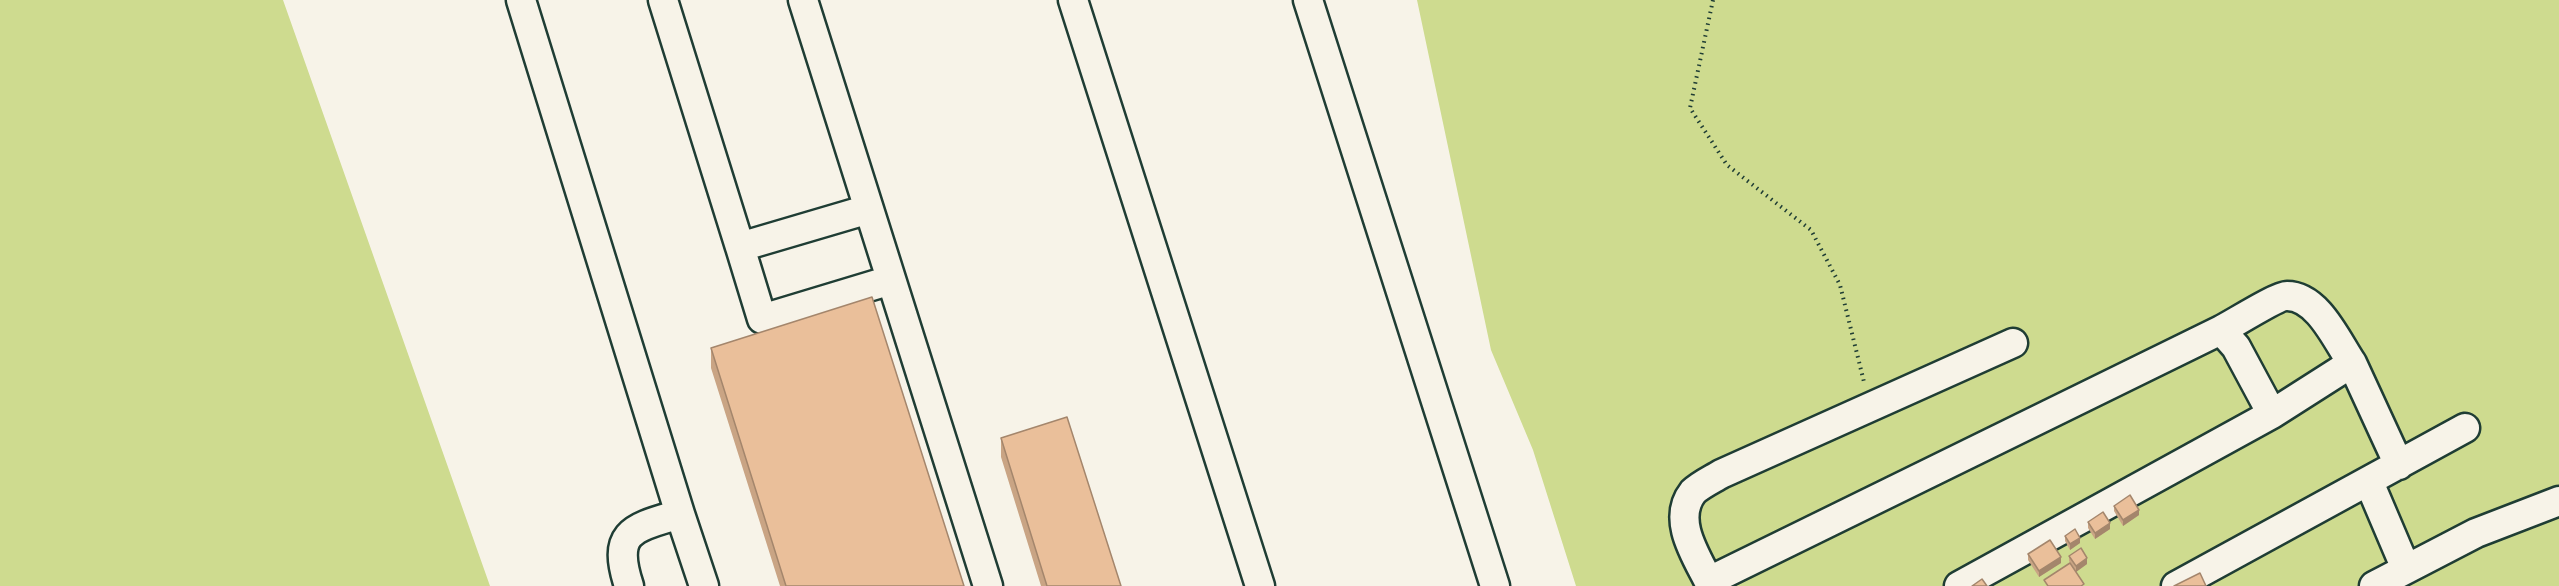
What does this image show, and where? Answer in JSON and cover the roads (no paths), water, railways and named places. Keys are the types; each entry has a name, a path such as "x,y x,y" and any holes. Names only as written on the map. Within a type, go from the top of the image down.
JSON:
{"street":[{"path":"521,0 704,586"},
{"path":"663,0 762,319 891,280"},
{"path":"803,0 988,586"},
{"path":"1073,0 1260,586"},
{"path":"1308,0 1495,586"},
{"path":"740,248 869,209"},
{"path":"2013,343 1721,474 1694,492 1685,516 1688,539 1710,583 2221,330 2285,296 2302,299 2317,310 2352,363 2399,465"},
{"path":"2221,330 2236,347 2272,414"},
{"path":"1959,586 2272,414 2352,363"},
{"path":"2176,586 2464,428"},
{"path":"2369,482 2406,569"},
{"path":"2374,586 2476,533 2559,501"},
{"path":"629,586 621,563 625,540 633,532 646,525 680,514"}]}
